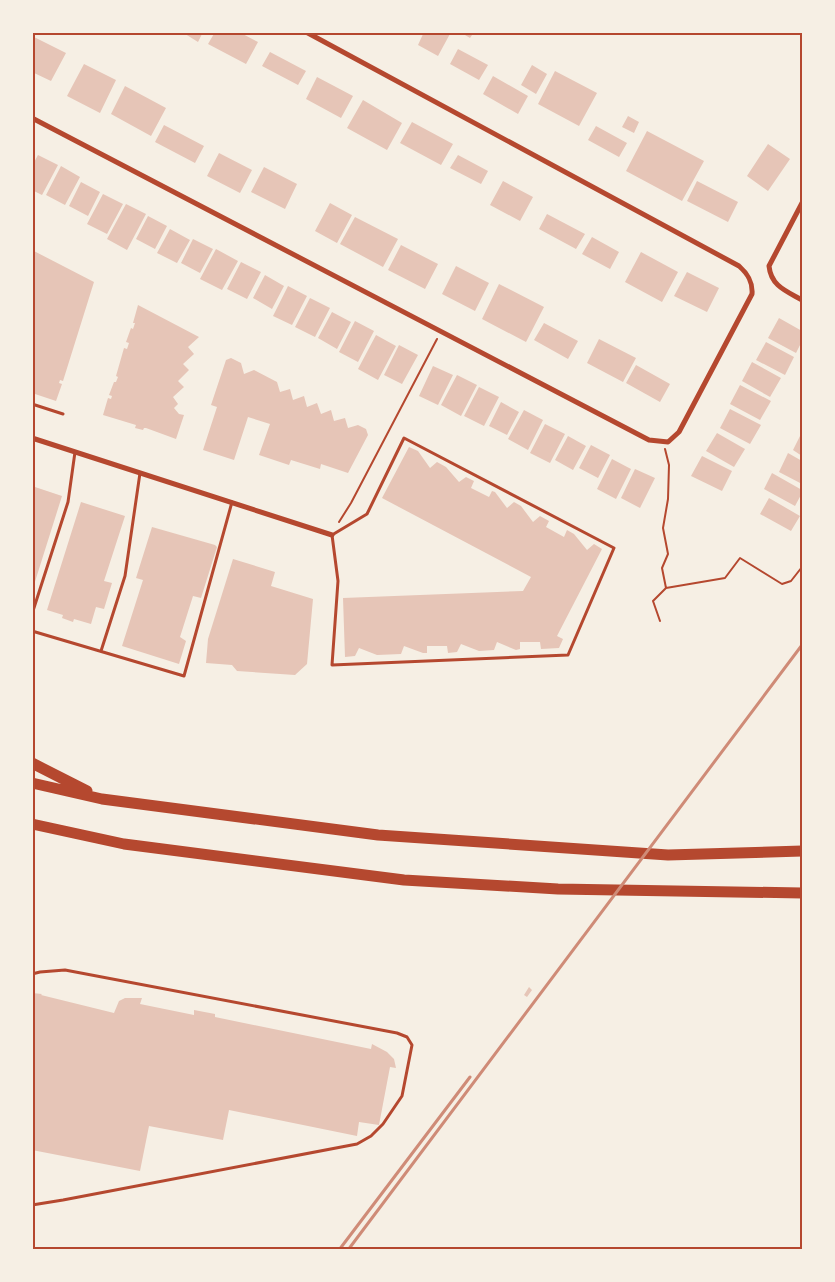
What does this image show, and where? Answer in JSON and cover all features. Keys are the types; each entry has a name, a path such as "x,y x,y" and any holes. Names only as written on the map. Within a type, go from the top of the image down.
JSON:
{"highway":[{"path":"32,763 102,799"},
{"path":"32,783 102,799 378,835 668,855 802,851"},
{"path":"32,824 124,844 404,880 558,889 802,893"}],"street":[{"path":"32,118 649,440 666,442 679,432 752,294 751,281 745,272 739,266 306,32"},
{"path":"802,203 769,266 770,276 775,283 802,300"},
{"path":"32,438 332,535"}],"lane":[{"path":"32,404 63,414"},
{"path":"404,438 614,548 568,655 332,665 338,581 332,535 367,514 404,438"},
{"path":"32,614 68,502 75,452"},
{"path":"101,651 125,576 140,473"},
{"path":"32,631 184,676 232,502"},
{"path":"32,974 65,970 397,1033 407,1037 412,1045 402,1096 383,1124 371,1136 357,1144 32,1205"}],"path":[{"path":"332,535 351,503 441,332"},
{"path":"666,442 669,465 668,499 663,528 668,554 662,568 666,588"},
{"path":"660,622 653,601 666,588 725,578 740,558 782,584 791,581 802,567"}],"building":[{"path":"182,32 203,32 198,42"},
{"path":"215,32 239,32 258,42 246,64 208,44"},
{"path":"424,32 451,32 438,56 418,45"},
{"path":"460,32 474,32 470,38"},
{"path":"32,36 66,53 51,81 32,72"},
{"path":"458,49 488,65 479,80 450,64"},
{"path":"270,52 306,71 298,85 262,66"},
{"path":"84,64 116,80 100,113 67,96"},
{"path":"532,65 547,74 536,94 521,85"},
{"path":"555,71 597,93 579,126 538,104"},
{"path":"493,76 528,96 518,114 483,94"},
{"path":"317,77 353,96 341,118 306,99"},
{"path":"125,86 166,108 151,136 111,114"},
{"path":"363,100 402,123 387,150 347,128"},
{"path":"628,116 639,122 634,133 622,127"},
{"path":"412,122 453,144 441,165 400,143"},
{"path":"164,125 204,146 195,163 155,142"},
{"path":"596,126 627,143 619,157 588,140"},
{"path":"647,131 704,161 682,201 626,171"},
{"path":"768,144 790,159 768,191 747,176"},
{"path":"219,153 252,170 240,193 207,176"},
{"path":"38,155 58,165 42,195 32,190 32,166"},
{"path":"458,155 488,171 481,184 450,168"},
{"path":"61,166 80,177 65,205 46,195"},
{"path":"264,167 297,184 285,209 251,192"},
{"path":"503,181 533,197 520,221 490,205"},
{"path":"697,181 738,202 728,222 687,201"},
{"path":"81,182 100,192 88,216 69,206"},
{"path":"103,194 123,204 107,234 87,224"},
{"path":"330,203 352,215 337,243 315,231"},
{"path":"126,204 146,214 127,250 107,239"},
{"path":"547,214 585,234 576,249 539,229"},
{"path":"148,216 167,226 155,249 136,239"},
{"path":"355,217 398,239 383,267 340,244"},
{"path":"170,229 190,240 177,263 157,253"},
{"path":"592,237 619,252 610,269 582,254"},
{"path":"193,239 213,249 200,273 181,263"},
{"path":"401,245 438,264 425,289 388,270"},
{"path":"216,249 238,261 222,290 200,279"},
{"path":"32,250 94,282 63,381 60,380 59,383 62,384 56,401 32,393"},
{"path":"641,252 678,272 662,302 625,282"},
{"path":"241,262 261,272 247,299 227,289"},
{"path":"456,266 489,283 475,311 442,294"},
{"path":"687,272 719,288 707,312 674,296"},
{"path":"265,275 284,286 272,309 253,298"},
{"path":"499,284 544,307 526,342 482,319"},
{"path":"288,286 307,296 292,325 273,316"},
{"path":"310,298 330,308 315,337 295,327"},
{"path":"138,305 199,337 188,347 194,354 183,364 189,370 178,381 184,387 173,397 178,404 174,408 179,414 184,415 176,439 146,428 143,430 135,428 136,425 103,415 108,398 111,399 112,396 109,395 114,382 116,382 118,377 116,376 124,348 127,349 129,343 126,342 135,323 133,323"},
{"path":"332,312 351,322 337,349 318,338"},
{"path":"779,318 802,331 802,341 796,353 768,338"},
{"path":"355,321 374,331 358,362 339,352"},
{"path":"544,323 578,341 568,359 534,340"},
{"path":"376,335 396,346 378,380 358,369"},
{"path":"599,339 636,358 623,382 587,363"},
{"path":"766,342 794,357 785,375 756,360"},
{"path":"399,345 418,355 402,384 384,375"},
{"path":"231,358 241,363 244,374 254,370 277,382 280,392 290,389 293,400 304,396 307,407 317,403 321,414 331,410 334,421 345,418 348,428 358,425 366,429 368,435 348,473 321,464 320,469 291,460 289,465 259,455 270,424 248,417 234,460 203,450 217,407 211,405 226,360"},
{"path":"752,362 781,378 770,397 742,381"},
{"path":"636,365 670,384 660,402 626,383"},
{"path":"433,366 453,375 438,405 419,396"},
{"path":"457,375 477,385 461,416 441,405"},
{"path":"740,385 771,401 760,420 730,404"},
{"path":"479,387 499,397 484,426 464,416"},
{"path":"501,402 519,412 507,435 489,426"},
{"path":"730,409 761,425 750,444 720,428"},
{"path":"524,410 543,420 528,450 508,439"},
{"path":"545,424 565,434 550,463 530,453"},
{"path":"802,432 802,456 793,450"},
{"path":"717,433 745,449 734,467 706,451"},
{"path":"568,436 586,446 573,470 555,460"},
{"path":"591,445 610,455 598,478 579,468"},
{"path":"409,447 418,451 430,468 437,462 446,467 459,482 466,477 474,481 471,488 489,497 492,491 495,492 507,508 514,502 521,506 533,522 540,516 549,521 546,527 564,537 567,530 574,534 587,550 594,544 602,549 557,636 563,639 559,648 541,649 540,642 520,642 520,649 516,650 497,642 494,650 479,651 461,644 457,652 448,653 447,646 427,646 427,653 423,653 404,646 401,654 377,655 359,648 355,656 345,657 343,598 523,591 531,577 382,498"},
{"path":"788,453 802,461 802,484 779,472"},
{"path":"702,456 732,471 722,491 691,476"},
{"path":"612,459 631,469 616,499 597,489"},
{"path":"635,469 655,478 640,508 621,498"},
{"path":"772,473 802,490 795,506 764,489"},
{"path":"32,486 62,496 33,588 32,588"},
{"path":"769,498 800,516 791,531 760,514"},
{"path":"81,502 125,516 104,581 112,583 104,609 96,607 91,624 74,619 73,622 62,618 63,615 47,610"},
{"path":"152,527 217,547 201,598 193,596 180,637 186,641 179,664 122,646 143,580 136,578"},
{"path":"233,559 275,572 271,586 313,599 307,664 295,675 237,671 232,665 206,663 208,639"},
{"path":"529,987 532,990 527,997 524,995"},
{"path":"32,993 114,1013 119,1001 125,998 142,998 140,1004 194,1015 194,1010 215,1014 215,1017 371,1049 372,1044 387,1052 394,1059 396,1068 390,1067 379,1125 359,1122 357,1136 229,1110 223,1140 149,1126 140,1171 32,1150"}],"railway":[{"path":"348,1250 802,645"},
{"path":"339,1250 470,1077"}]}
